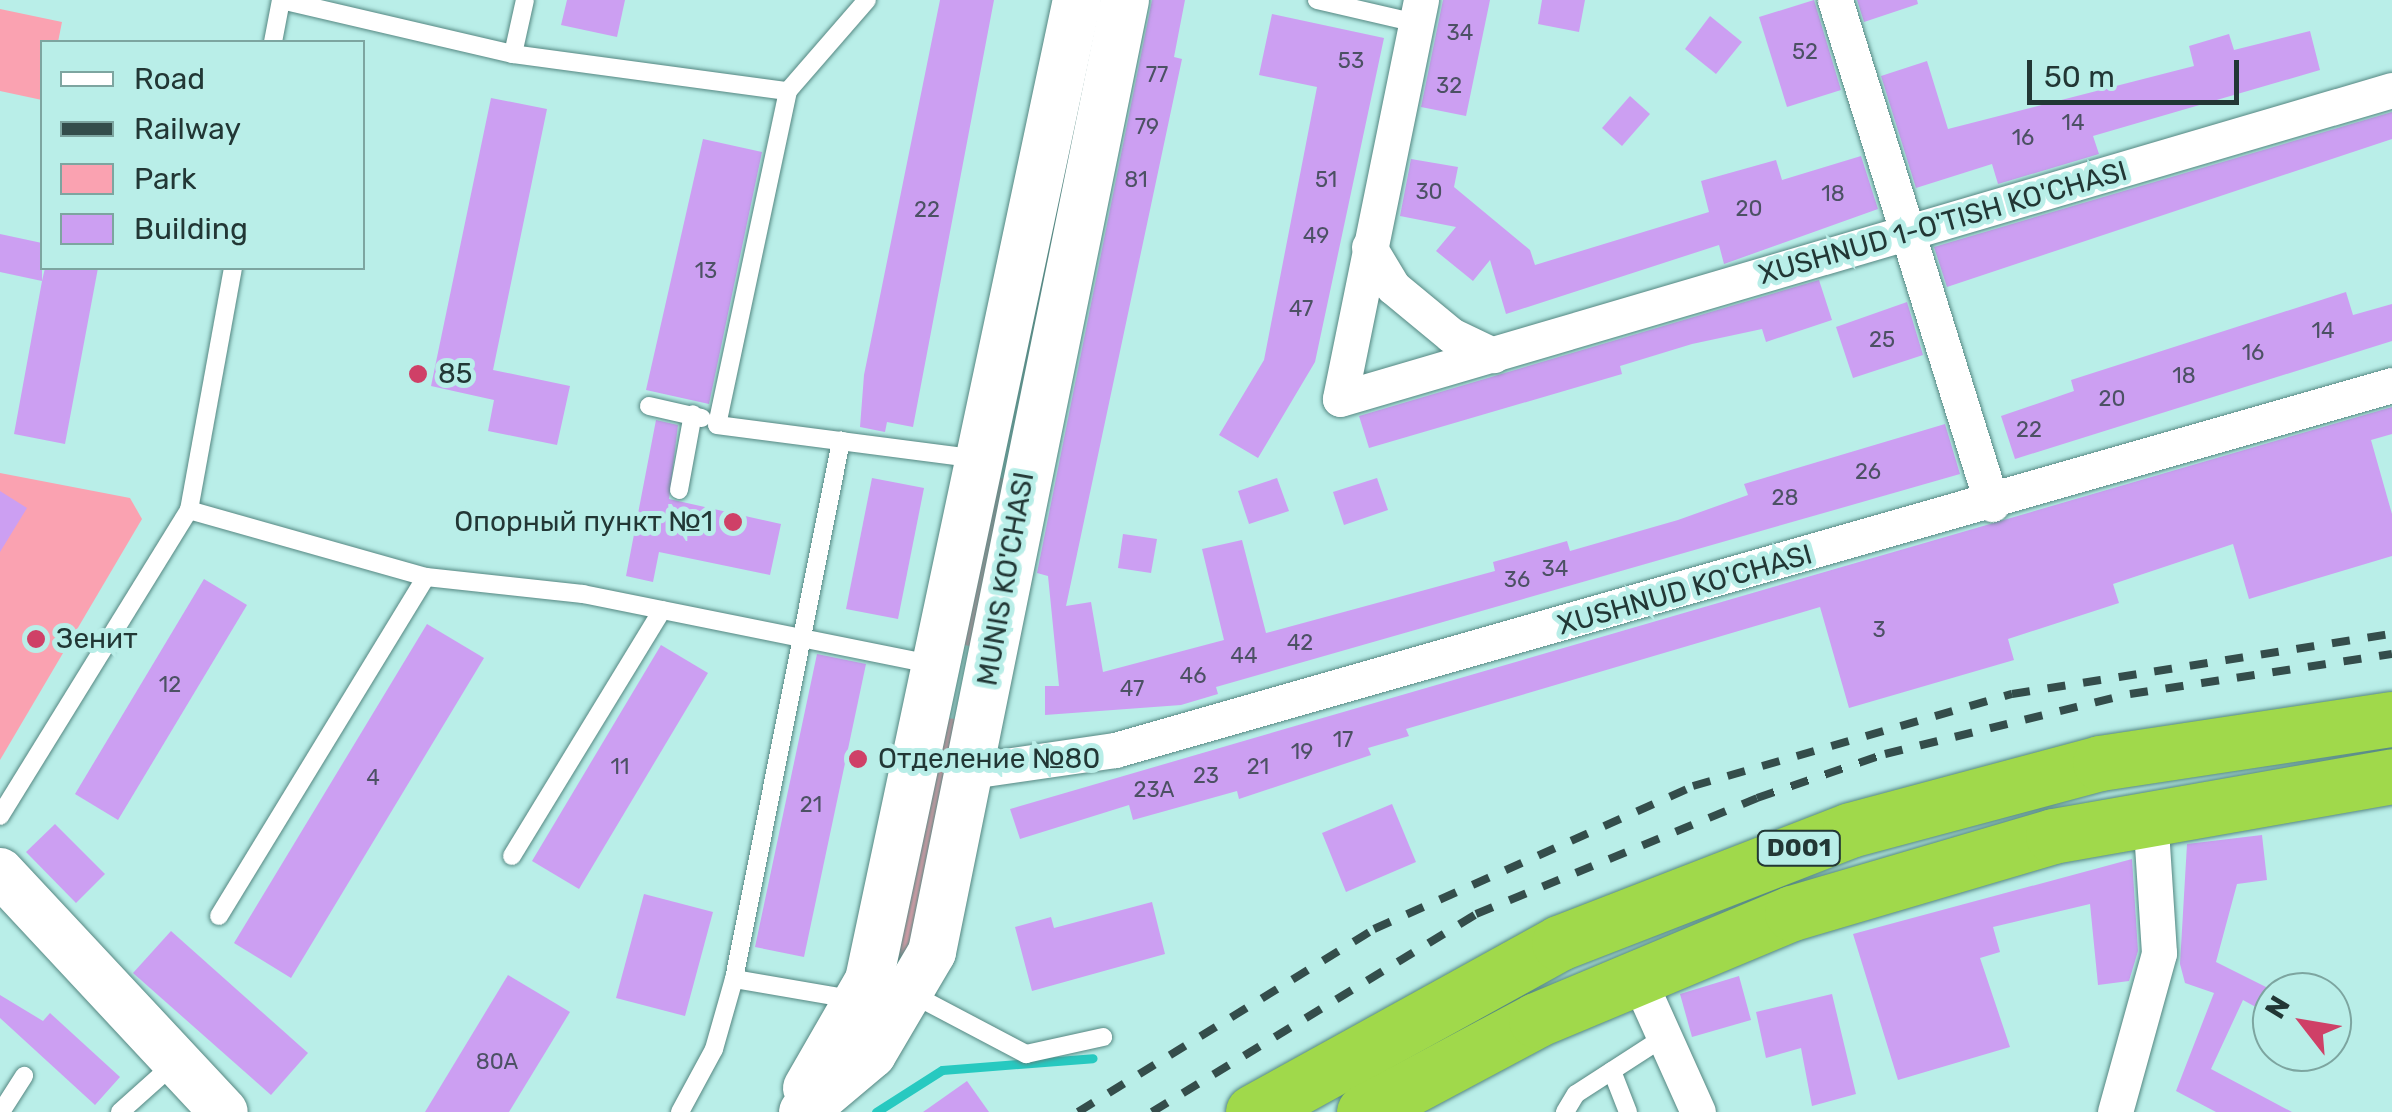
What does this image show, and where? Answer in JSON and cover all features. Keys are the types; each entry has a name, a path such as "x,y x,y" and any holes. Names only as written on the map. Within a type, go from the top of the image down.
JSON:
{"highway":[{"name":"D001","path":"1253,1112 1559,944 1850,830 2100,763 2392,719"},
{"name":"D001","path":"1364,1112 1636,974 1958,860 2150,815 2392,776"}],"street":[{"name":"MUNIS KO'CHASI","path":"786,1112 861,1000 936,675 1077,0"},
{"name":"MUNIS KO'CHASI","path":"803,1112 872,1054 914,994 945,907 1026,466 1125,0"},
{"path":"1835,0 1904,234 1992,504"},
{"name":"XUSHNUD 1-O'TISH KO'CHASI","path":"1419,12 1340,400 2392,90"},
{"path":"1369,247 1394,287 1451,335 1493,355"},
{"name":"XUSHNUD KO'CHASI","path":"972,770 1115,750 1992,504 2392,385"},
{"path":"980,458 1026,466"},
{"path":"936,675 985,696"},
{"path":"2114,1112 2159,953 2150,815"},
{"path":"0,872 224,1112"},
{"path":"1636,974 1698,1112"}],"lane":[{"path":"274,40 281,0 313,4 513,54 788,91"},
{"path":"513,54 526,0"},
{"path":"717,425 788,91 868,0"},
{"path":"1316,0 1419,12"},
{"path":"0,816 189,510 233,270"},
{"path":"649,406 692,414 717,425 980,458"},
{"path":"679,490 692,414"},
{"path":"680,1112 714,1050 734,980 841,441"},
{"path":"189,510 426,576 662,610 802,638 936,675"},
{"path":"219,916 426,576"},
{"path":"512,856 662,610"},
{"path":"734,980 861,1000"},
{"path":"914,994 1026,1054 1103,1037"},
{"path":"1565,1112 1612,1071 1664,1037"},
{"path":"120,1112 176,1061"},
{"path":"1612,1071 1628,1112"},
{"path":"1,1112 24,1076"}],"green space":[{"path":"0,9 62,22 58,40 40,40 40,100 0,91"},
{"name":"Зенит","path":"0,473 130,498 142,519 0,760"},
{"path":"991,476 1010,480 974,647 956,643"},
{"path":"939,718 958,719 920,950 885,1002"}],"building":[{"path":"567,0 625,0 617,37 561,25"},
{"path":"940,0 994,0 913,427 887,422 885,432 860,427 864,375"},
{"path":"1152,0 1185,0 1174,57 1182,59 1066,606 1091,602 1103,672 1224,640 1202,549 1242,540 1266,633 1495,571 1493,562 1567,541 1570,551 1678,520 1748,495 1744,484 1945,424 1960,474 1216,687 1218,694 1181,705 1045,715 1045,686 1059,686 1048,576 1037,573"},
{"path":"1443,0 1490,0 1466,116 1421,107"},
{"path":"1542,0 1585,0 1579,32 1538,24"},
{"path":"1814,0 1841,90 1787,107 1759,17"},
{"path":"1857,0 1917,0 1918,4 1864,22"},
{"path":"1272,14 1384,38 1315,362 1258,458 1219,435 1264,360 1317,87 1259,75"},
{"path":"1710,16 1742,42 1716,74 1685,49"},
{"path":"2310,31 2320,70 2093,136 2099,154 1998,184 1992,164 1916,188 1881,76 1927,61 1948,129 2194,66 2189,46 2229,34 2234,50"},
{"path":"1630,96 1650,114 1622,146 1602,128"},
{"path":"491,98 547,109 493,370 570,386 557,445 488,431 494,400 431,386"},
{"path":"2392,112 2392,139 1947,287 1934,247"},
{"path":"703,139 762,152 709,404 646,390"},
{"path":"1861,156 1878,209 1724,264 1719,245 1506,314 1490,260 1473,281 1436,251 1456,227 1400,216 1411,159 1458,167 1454,187 1530,250 1535,265 1709,212 1701,181 1776,160 1782,180"},
{"path":"0,234 40,243 42,281 0,272"},
{"path":"45,270 98,270 65,444 14,434"},
{"path":"1819,280 1832,320 1766,342 1762,329 1692,344 1620,366 1622,374 1369,448 1359,416"},
{"path":"2346,292 2353,315 2392,304 2392,341 2015,459 2001,416 2074,391 2071,380"},
{"path":"1907,302 1923,355 1853,378 1836,327"},
{"path":"2392,407 2392,434 2371,440 2392,514 2392,556 2249,599 2233,544 2113,584 2119,603 2008,639 2014,660 1849,708 1820,607 1406,729 1409,736 1368,748 1371,755 1239,799 1237,791 1133,820 1129,805 1020,839 1010,809"},
{"path":"656,420 678,425 669,499 781,524 770,575 659,552 653,582 626,576"},
{"path":"872,478 924,488 898,619 846,609"},
{"path":"1277,478 1289,511 1249,524 1238,491"},
{"path":"1377,478 1388,510 1344,525 1333,492"},
{"path":"0,491 27,508 0,552"},
{"path":"1123,534 1157,539 1151,573 1118,568"},
{"path":"204,579 247,605 118,820 75,794"},
{"path":"427,624 484,658 291,978 234,943"},
{"path":"661,645 708,673 579,889 532,861"},
{"path":"817,654 866,664 804,957 755,947"},
{"path":"1392,804 1416,862 1346,892 1322,833"},
{"path":"55,824 105,874 76,903 26,852"},
{"path":"2262,835 2267,880 2237,884 2216,962 2252,980 2252,1005 2243,1000 2211,1069 2292,1112 2216,1112 2176,1091 2214,993 2185,983 2180,964 2187,844"},
{"path":"2132,859 2138,951 2129,981 2098,985 2090,904 1993,927 2000,952 1980,958 2010,1047 1898,1080 1853,934"},
{"path":"644,894 713,912 685,1016 616,998"},
{"path":"1152,902 1165,954 1032,991 1015,927 1051,917 1054,928"},
{"path":"171,931 308,1053 271,1095 133,973"},
{"path":"508,975 570,1012 509,1112 425,1112"},
{"path":"1739,976 1751,1020 1692,1037 1680,994"},
{"path":"1832,994 1856,1094 1812,1106 1801,1048 1766,1058 1756,1012"},
{"path":"0,995 43,1021 50,1013 120,1077 95,1105 0,1018"},
{"path":"967,1081 989,1112 923,1112"}],"waterway":[{"path":"876,1112 942,1070 1093,1058"}],"railway":[{"path":"1078,1112 1374,929 1693,786 2012,694 2392,634"},
{"path":"1152,1112 1476,914 1757,798 1885,754 2130,694 2392,654"}],"place":[{"name":"85","path":"418,374"},
{"name":"Опорный пункт №1","path":"733,522"},
{"name":"Зенит","path":"36,639"},
{"name":"Отделение №80","path":"858,759"}]}
